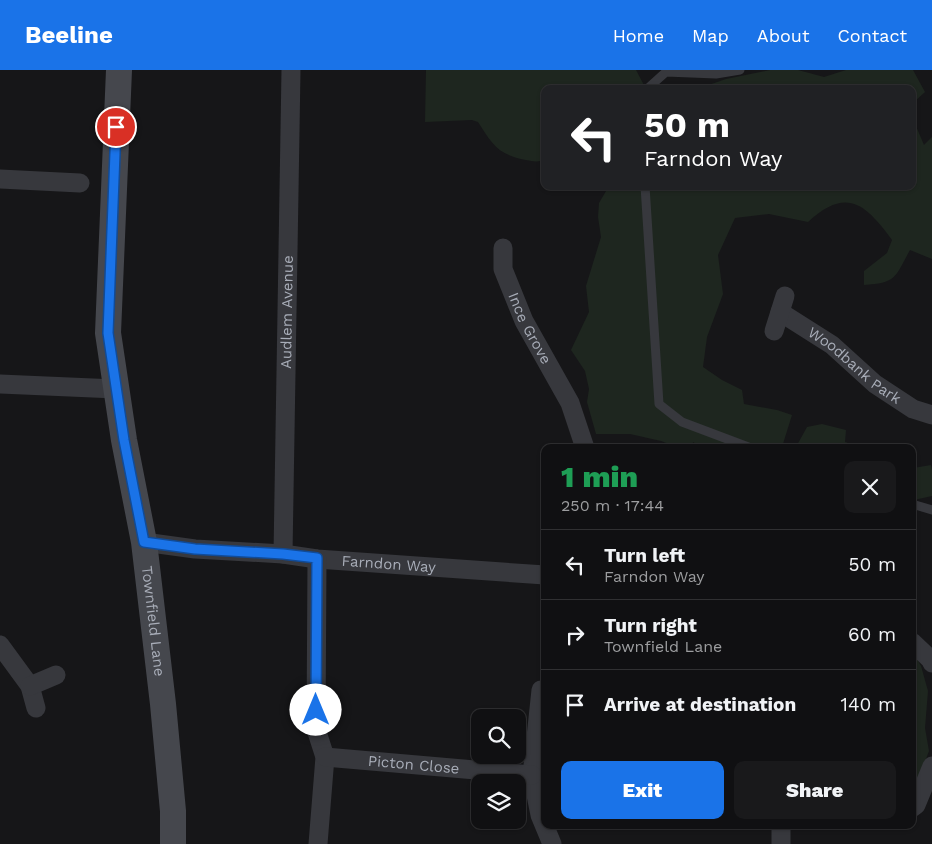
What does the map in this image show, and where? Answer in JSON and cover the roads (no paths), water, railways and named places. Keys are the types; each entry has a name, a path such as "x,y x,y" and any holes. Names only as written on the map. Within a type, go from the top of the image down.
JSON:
{"street":[{"name":"Townfield Lane","path":"119,70 108,333 116,389 144,542 163,704 173,811 173,844"},
{"name":"Audlem Avenue","path":"283,554 291,70"},
{"path":"0,179 80,183"},
{"name":"Ince Grove","path":"503,248 504,269 524,321 570,403 584,444"},
{"name":"Woodbank Park","path":"774,331 782,304 832,344 875,384 913,409 932,415"},
{"path":"0,384 116,389"},
{"name":"Farndon Way","path":"144,542 195,549 283,554 541,575"},
{"path":"317,558 316,729 325,757 318,844"},
{"path":"0,645 30,686 36,708"},
{"path":"916,646 932,663"},
{"path":"30,686 56,675"},
{"path":"541,690 532,775 541,817"},
{"name":"Picton Close","path":"325,757 532,775"},
{"path":"916,805 932,766"},
{"path":"546,829 552,844"},
{"path":"781,829 781,844"}],"lane":[{"path":"651,85 666,72 716,74 740,70"},
{"path":"644,190 659,404 682,422 740,444"},
{"path":"916,505 932,510"}]}
